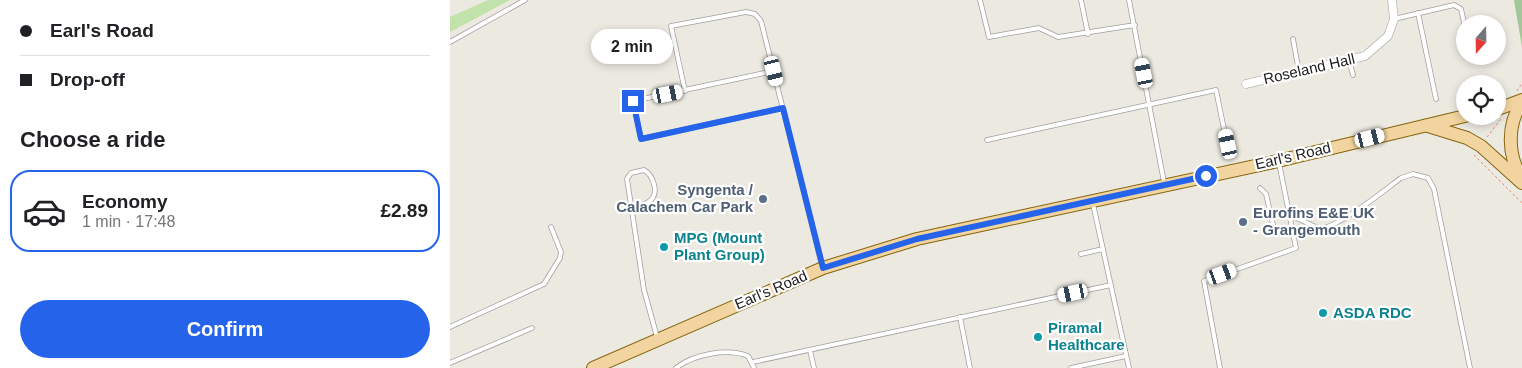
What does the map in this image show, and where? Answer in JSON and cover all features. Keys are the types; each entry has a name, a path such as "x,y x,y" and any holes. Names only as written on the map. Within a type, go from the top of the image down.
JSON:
{"main road":[{"path":"1506,105 1520,98"},
{"path":"1520,98 1514,121 1511,148 1512,160 1522,178"},
{"name":"Earl's Road","path":"593,368 823,268 917,239 1092,202 1164,184 1278,161 1456,118"},
{"path":"1424,125 1458,135 1481,146 1522,183"}],"street":[{"path":"1392,0 1394,19"},
{"name":"Roseland Hall","path":"1246,84 1366,56 1388,36 1394,19"}],"lane":[{"path":"450,42 525,0"},
{"path":"980,0 989,38 1039,28 1058,37 1088,34 1135,25"},
{"path":"1081,0 1088,34"},
{"path":"1129,0 1164,184"},
{"path":"1394,19 1458,6 1463,15"},
{"path":"685,91 671,26 746,12 755,14 761,21 823,268"},
{"path":"1418,13 1436,98"},
{"path":"1292,39 1298,72"},
{"path":"1349,60 1353,75"},
{"path":"774,71 633,101 641,139 783,108"},
{"path":"987,140 1216,90 1228,144"},
{"path":"1220,368 1204,281 1296,248 1291,216 1278,161"},
{"path":"631,207 646,204 653,197 655,191 650,175 644,170 631,173 626,179 644,290 657,340"},
{"path":"1291,216 1304,219 1319,228 1336,224 1401,178 1413,174 1428,178 1434,189 1470,368"},
{"path":"1260,188 1266,194 1274,229 1282,232 1293,228"},
{"path":"1092,202 1129,368"},
{"path":"450,327 544,284 560,258 561,252 551,227"},
{"path":"1081,254 1103,249"},
{"path":"753,362 1111,285"},
{"path":"960,317 970,368"},
{"path":"450,363 532,328"},
{"path":"810,350 814,368"},
{"path":"676,368 696,357 738,352 748,356 753,362 754,368"},
{"path":"1071,368 1126,356"}],"path":[{"path":"1520,98 1522,83"},
{"path":"1497,125 1474,155 1522,203"}],"green space":[{"path":"488,0 510,0 450,32 450,17"},
{"path":"1514,0 1522,0 1522,47"}],"place":[{"name":"Syngenta / Calachem Car Park","path":"763,199"},
{"name":"Eurofins E&E UK - Grangemouth","path":"1243,222"},
{"name":"MPG (Mount Plant Group)","path":"664,247"},
{"name":"ASDA RDC","path":"1323,313"},
{"name":"Piramal Healthcare","path":"1038,337"}],"route":[{"path":"633,101 641,139 783,108 823,268 917,239 1206,176"}]}
